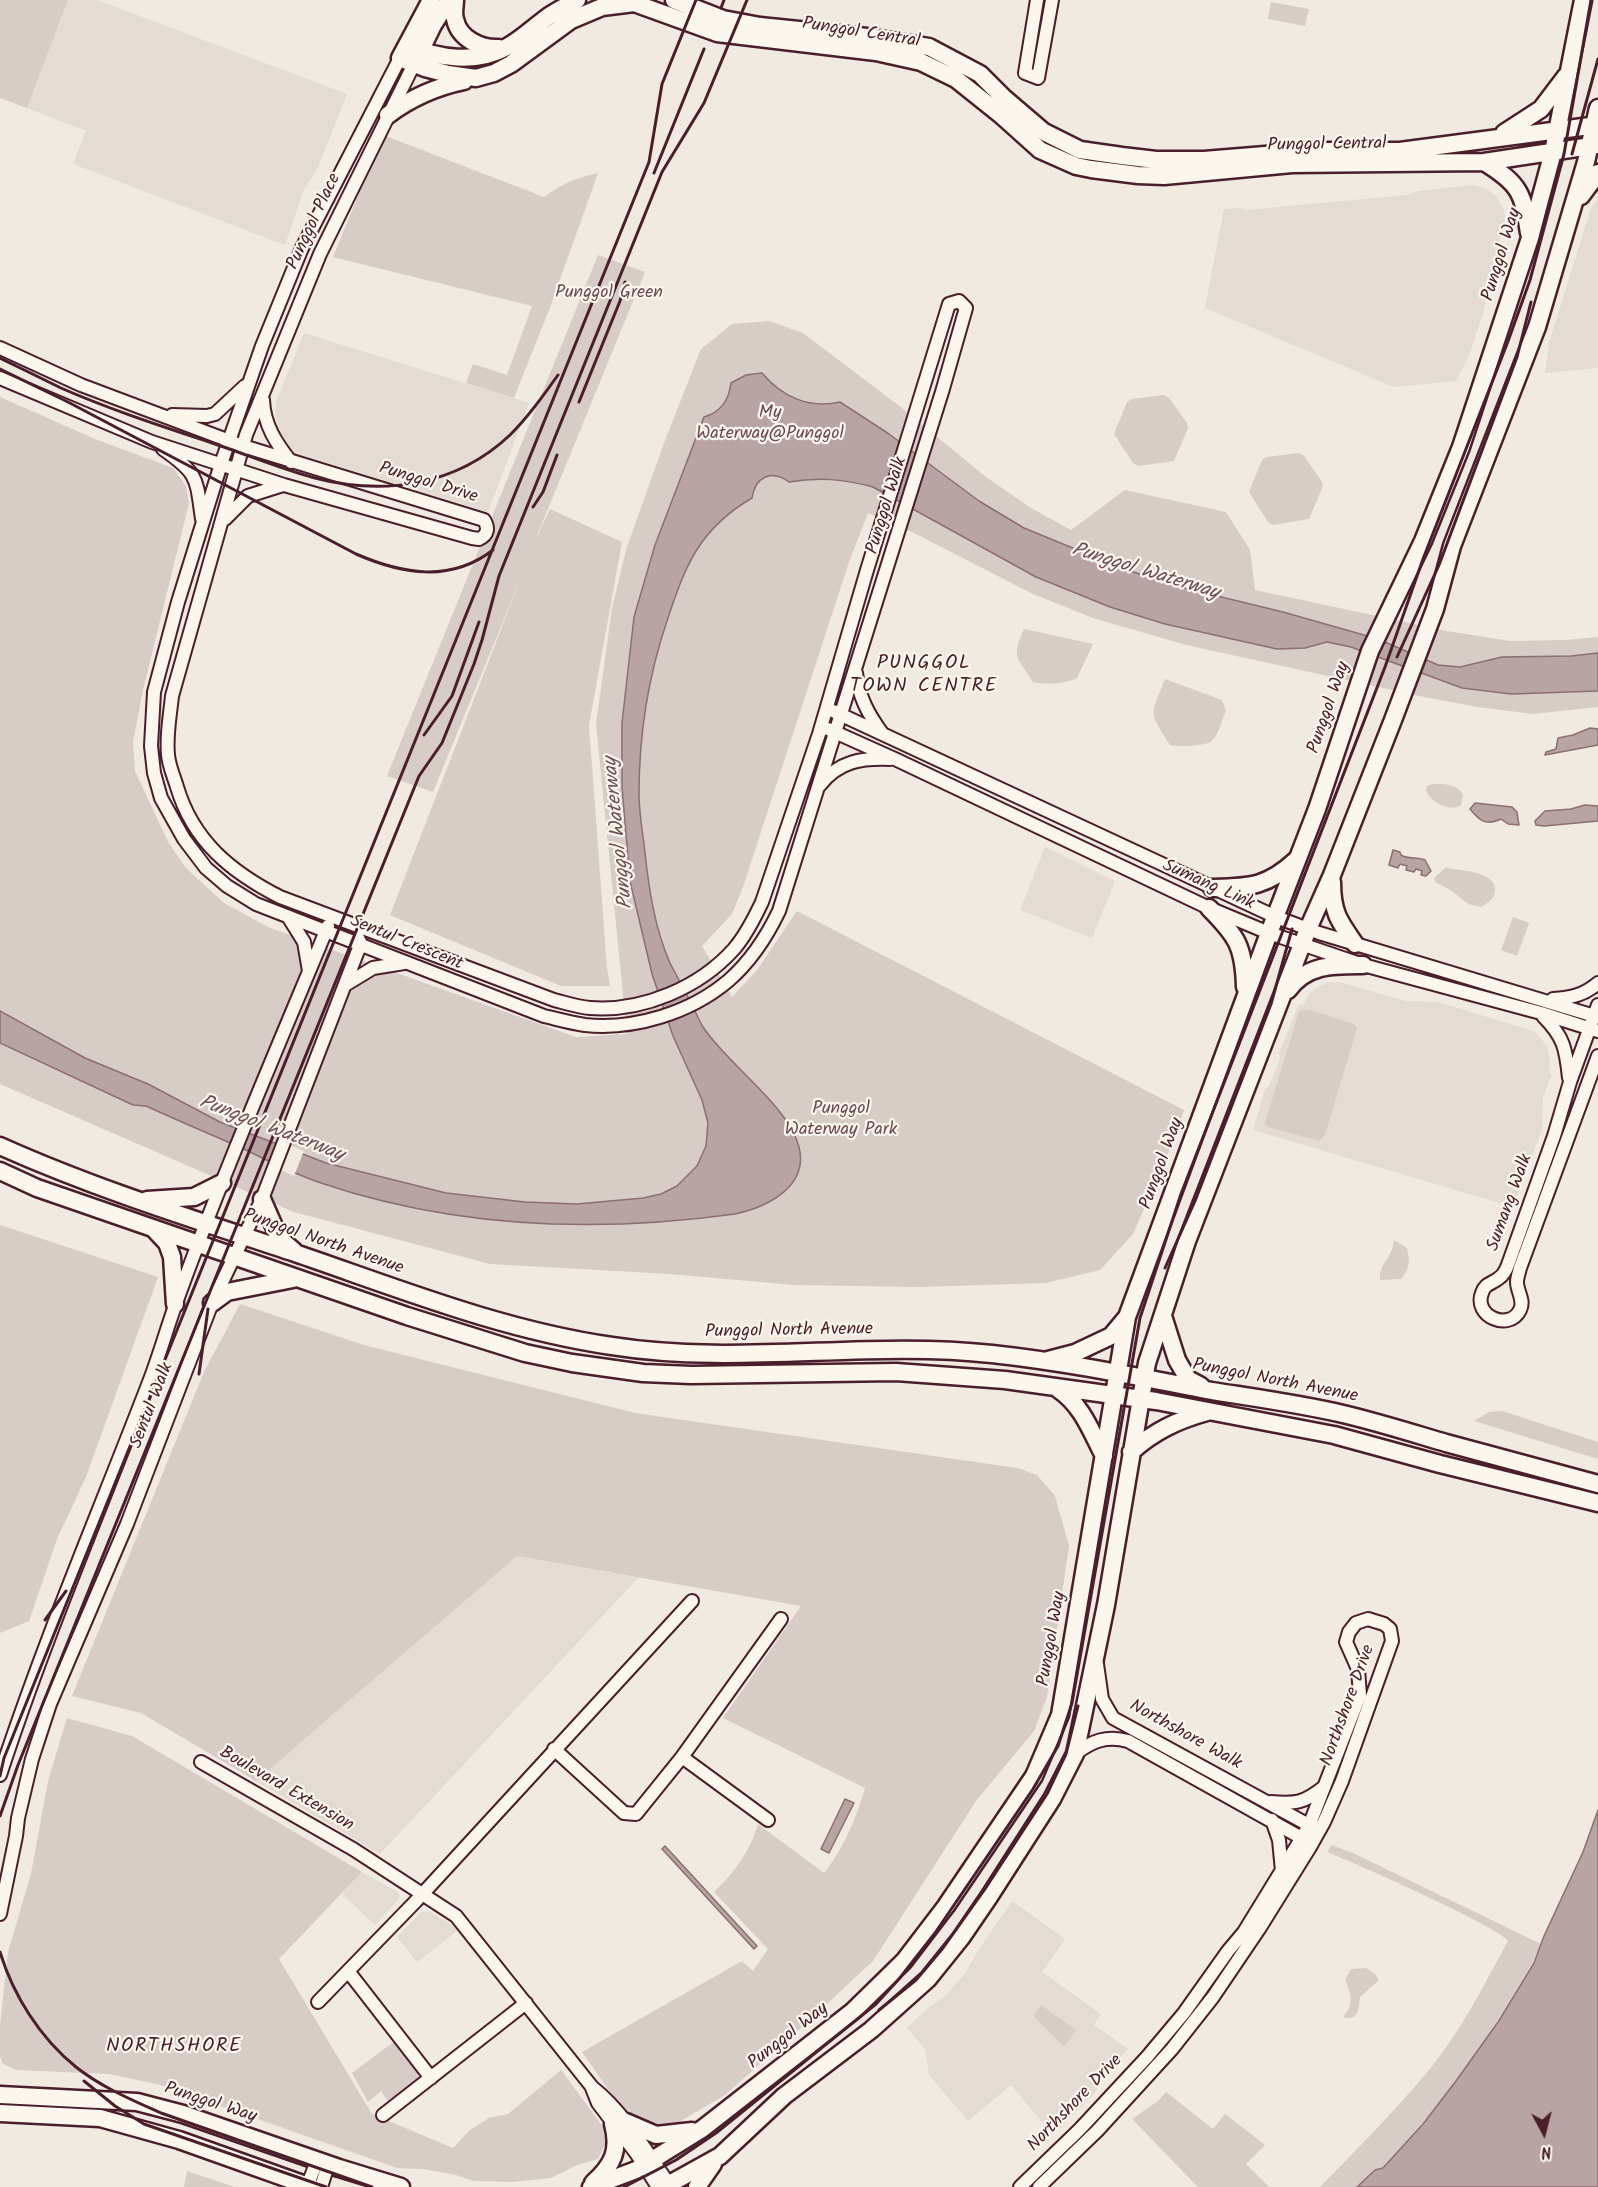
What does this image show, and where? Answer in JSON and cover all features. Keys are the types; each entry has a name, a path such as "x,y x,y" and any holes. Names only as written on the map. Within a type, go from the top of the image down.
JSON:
{"main road":[{"name":"Punggol Place","path":"411,55 431,0"},
{"name":"Punggol Place","path":"411,55 449,0"},
{"path":"455,0 455,20 467,39 490,49 506,47"},
{"path":"411,55 448,58 479,57 506,47 552,14 577,0"},
{"name":"Punggol Central","path":"674,0 723,19 760,26 867,37 929,47 980,74 1044,132 1080,150 1156,160 1204,160 1314,151 1400,151 1596,125"},
{"name":"Punggol Way","path":"590,2187 648,2163 702,2129 853,2011 904,1961 946,1906 1034,1776 1060,1715 1127,1317 1317,809 1370,651 1423,540 1461,447 1530,238 1553,152 1583,0"},
{"name":"Punggol Central","path":"411,55 448,75 476,78 494,73 511,64 571,20 602,7 634,3 717,33 876,52 921,62 956,79 1009,121 1040,150 1076,166 1138,175 1164,176 1292,164 1484,162 1594,146"},
{"path":"1496,137 1522,123 1541,109 1568,73"},
{"path":"388,115 407,100 428,90 476,78"},
{"path":"697,2187 720,2156 784,2096 871,2030 928,1979 961,1938 989,1897 1052,1799 1075,1754 1096,1656 1147,1363 1186,1241 1279,1002 1393,720 1435,609 1452,546 1537,327 1572,209 1594,146 1598,108"},
{"path":"1484,162 1514,183 1523,200 1530,238"},
{"path":"1572,209 1598,173"},
{"path":"1212,888 1260,884 1284,871 1299,857"},
{"path":"1332,875 1333,907 1340,924 1355,944"},
{"path":"1209,908 1232,930 1240,947 1245,967 1245,997"},
{"path":"1279,1002 1294,981 1314,969 1325,965 1363,965"},
{"name":"Punggol North Avenue","path":"0,1146 137,1201 429,1300 520,1328 613,1347 659,1351 718,1354 933,1350 990,1353 1144,1377 1343,1414 1598,1484"},
{"path":"0,1171 37,1188 406,1316 525,1353 572,1363 643,1373 691,1375 896,1372 967,1376 1140,1399 1334,1435 1598,1503"},
{"path":"137,1201 194,1197 222,1183"},
{"path":"262,1199 279,1238 297,1254"},
{"path":"151,1226 166,1244 172,1257 175,1304"},
{"path":"212,1303 226,1292 297,1278"},
{"path":"1163,1316 1177,1360 1188,1379 1207,1390"},
{"path":"1044,1361 1075,1353 1111,1336 1127,1317"},
{"path":"1055,1388 1069,1396 1082,1413 1104,1456"},
{"path":"1131,1452 1160,1429 1178,1420 1211,1411"},
{"path":"0,2084 8,2096"},
{"name":"Punggol Way","path":"8,2096 147,2104 401,2187"},
{"path":"0,2113 100,2118 179,2140 280,2181 311,2187"},
{"path":"590,2187 608,2167 614,2154 620,2123 656,2135 702,2129"},
{"path":"665,2186 720,2156"}],"street":[{"path":"1037,0 1024,73 1038,78 1052,0"},
{"name":"Punggol Place","path":"236,469 262,396 320,254 388,115 411,55"},
{"name":"Punggol Place","path":"221,464 248,384 302,248 411,55"},
{"name":"Punggol Walk","path":"827,708 949,303 959,301 966,308 942,393 840,714"},
{"name":"Punggol Drive","path":"0,348 81,385 243,446 484,520 488,528 487,533 479,539 472,538 236,469 152,442 0,378"},
{"path":"165,415 207,416 215,414 248,384"},
{"path":"262,396 263,414 272,434 291,462"},
{"path":"152,442 186,465 192,472 196,481 202,523"},
{"name":"Sentul Crescent","path":"221,464 153,692 151,746 154,773 161,798 184,839 206,868 227,886 256,904 289,918 544,1016 583,1025 629,1024 663,1016 687,1006 728,981 748,961 767,934 779,911 791,877 840,714"},
{"name":"Sentul Crescent","path":"236,469 172,696 168,748 174,779 191,822 208,845 240,875 280,897 554,1000 590,1008 608,1008 654,1000 677,991 716,966 733,950 752,923 762,902 827,708"},
{"path":"222,522 248,496 284,484"},
{"path":"856,669 859,692 870,716 883,735"},
{"name":"Sumang Link","path":"827,708 1212,888 1272,925"},
{"name":"Sumang Link","path":"821,726 1209,908 1272,925 1305,937 1363,965 1594,1030"},
{"path":"816,791 827,776 849,762 862,759 897,760"},
{"name":"Sentul Walk","path":"0,1775 25,1699 152,1374 175,1304 262,1084 332,916"},
{"path":"289,918 304,942 309,972"},
{"path":"349,922 361,944"},
{"name":"Sumang Link","path":"1305,937 1355,944 1543,999 1597,1012"},
{"name":"Sentul Walk","path":"0,1914 32,1759 50,1704 127,1524 212,1303 262,1199 361,944"},
{"path":"345,985 373,968 406,963"},
{"path":"1543,999 1570,998 1590,990 1598,983"},
{"name":"Sumang Walk","path":"1597,1012 1594,1030 1569,1082 1554,1136 1509,1262 1502,1277 1485,1286 1481,1293 1482,1309 1495,1320 1504,1321 1520,1311 1521,1295 1517,1282 1520,1268 1598,1056"},
{"path":"1540,1013 1556,1028 1563,1040 1567,1055 1569,1082"},
{"path":"318,2002 423,1893 692,1601"},
{"path":"554,1749 630,1813 682,1757 781,1619"},
{"name":"Northshore Drive","path":"1020,2187 1080,2129 1147,2057 1184,2013 1228,1951 1249,1934 1338,1791 1392,1641 1389,1626 1376,1620 1360,1621 1346,1638 1348,1651 1359,1671 1360,1695 1325,1787 1314,1828"},
{"name":"Northshore Walk","path":"1096,1656 1102,1699 1113,1718 1314,1828"},
{"name":"Northshore Walk","path":"1075,1754 1086,1745 1104,1738 1128,1741 1307,1841"},
{"path":"682,1757 768,1820"},
{"name":"Boulevard Extension","path":"201,1762 353,1849 456,1916 592,2087 605,2097 620,2123 665,2186"},
{"name":"Northshore Walk","path":"1264,1801 1300,1803 1325,1787"},
{"path":"1272,1820 1280,1840 1282,1871"},
{"name":"Northshore Drive","path":"1039,2187 1097,2131 1172,2049 1213,1997 1282,1871 1307,1841"},
{"path":"348,1971 431,2078"},
{"path":"383,2115 526,2003"},
{"path":"311,2187 322,2163"}],"shaded area":[{"path":"68,0 97,0 347,94 318,167 303,192 285,245 73,164 86,131 27,108"},
{"path":"1472,185 1487,189 1497,197 1504,210 1505,220 1489,279 1485,307 1469,356 1456,381 1394,387 1205,308 1224,209 1246,210 1406,195 1419,191"},
{"path":"1598,199 1598,368 1545,373 1549,343 1591,208"},
{"path":"304,333 529,403 488,512 292,452 275,427 276,402"},
{"path":"762,373 778,389 797,399 818,404 840,402 889,434 979,501 1024,528 1119,567 1172,585 1283,612 1378,639 1438,665 1460,667 1502,657 1571,656 1598,653 1598,691 1511,694 1462,688 1351,647 1327,642 1305,648 1277,649 1165,624 1110,607 1036,577 873,487 831,480 789,482 776,476 765,477 760,480 752,498 734,510 707,536 696,550 680,583 660,642 650,685 643,728 639,794 651,895 660,937 670,963 703,1027 783,1116 793,1131 799,1147 798,1173 783,1193 760,1206 735,1214 631,1224 526,1223 422,1210 371,1198 302,1176 146,1106 133,1105 0,1043 0,1011 85,1058 148,1084 220,1122 326,1163 446,1193 525,1202 577,1204 643,1198 661,1194 677,1186 697,1166 706,1146 708,1123 702,1100 673,1036 652,974 630,881 622,787 622,723 634,617 655,545 704,417 715,412 723,404 731,383 746,375"},
{"path":"1590,728 1598,729 1598,745 1545,755 1546,752 1556,749 1558,738"},
{"path":"1475,803 1512,807 1517,812 1519,825 1508,824 1501,819 1491,822 1483,821 1470,809"},
{"path":"1585,805 1598,806 1598,821 1536,825 1535,821 1545,811 1571,809"},
{"path":"1045,847 1115,881 1092,938 1020,910"},
{"path":"1393,850 1410,858 1425,860 1431,871 1426,876 1421,875 1422,871 1416,869 1414,872 1406,870 1407,866 1400,864 1398,868 1389,865"},
{"path":"1329,982 1343,983 1406,1001 1438,1002 1530,1030 1537,1034 1547,1046 1550,1060 1549,1072 1552,1074 1543,1097 1542,1129 1513,1207 1253,1130 1265,1089 1269,1086 1280,1059 1279,1053 1299,1004 1303,1005 1309,994"},
{"path":"517,1556 638,1578 380,1854 256,1781"},
{"path":"845,1799 854,1803 829,1853 821,1849"},
{"path":"1598,1810 1598,2187 1357,2187 1375,2170 1383,2168 1423,2124 1498,2022 1534,1963 1583,1852"},
{"path":"665,1846 757,1946 754,1949 662,1849"},
{"path":"362,1872 399,1893 399,1899 375,1925 342,1894"},
{"path":"1012,1901 1065,1939 1042,1972 1101,2014 1094,2025 1128,2049 1114,2064 1093,2095 1053,2135 1011,2085 968,2121 929,2075 925,2049 907,2028 929,2007 943,1998 964,1975"},
{"path":"428,1911 453,1926 457,1931 417,1962 397,1937 421,1912"}],"green space":[{"path":"0,0 68,0 27,108 0,98"},
{"path":"1271,2 1309,9 1305,26 1268,19"},
{"path":"383,135 544,197 570,182 598,173 549,310 514,398 466,383 473,364 507,375 532,306 333,257"},
{"name":"Punggol Green","path":"598,255 645,272 534,543 550,509 622,542 589,725 610,986 561,986 390,915 521,578 433,792 387,776"},
{"name":"Punggol Waterway Park","path":"769,321 803,333 902,408 986,477 1031,508 1071,530 1125,490 1226,512 1250,550 1255,590 1447,631 1510,641 1598,637 1598,707 1533,714 1478,707 1186,645 1093,618 1031,593 914,533 868,513 849,562 743,887 732,914 702,946 732,997 757,970 797,911 1184,1110 1170,1149 1133,1234 1100,1270 1046,1283 921,1287 794,1285 670,1274 490,1264 294,1212 0,1084 0,397 95,439 173,468 186,486 189,503 143,690 133,742 135,771 168,842 186,868 224,903 268,927 576,1037 627,1034 596,724 612,608 626,550 664,443 701,349 732,324"},
{"path":"1164,395 1169,398 1187,423 1188,428 1174,461 1138,466 1133,463 1114,434 1127,402 1132,399"},
{"path":"1299,453 1304,456 1323,486 1309,519 1273,525 1268,522 1249,492 1262,460 1267,457"},
{"path":"1024,629 1093,644 1077,678 1067,682 1033,682 1020,662 1017,652"},
{"path":"1165,679 1222,700 1226,711 1212,741 1192,746 1170,745 1154,713 1156,700"},
{"path":"1449,785 1456,788 1463,794 1461,805 1452,808 1436,802 1426,791 1427,786"},
{"path":"1445,868 1475,872 1489,878 1495,889 1493,898 1481,907 1468,904 1452,891 1435,882 1434,878"},
{"path":"1513,917 1529,923 1517,956 1501,950"},
{"path":"1307,1009 1354,1024 1357,1028 1325,1135 1319,1141 1268,1127 1265,1123 1298,1014"},
{"path":"0,1225 158,1277 86,1477 57,1539 29,1621 0,1633"},
{"path":"1394,1240 1407,1248 1408,1268 1401,1279 1380,1280 1381,1269 1391,1252"},
{"path":"240,1304 364,1345 635,1413 1017,1468 1037,1475 1055,1496 1069,1546 1047,1697 1034,1731 976,1801 873,1961 725,2095 679,2122 659,2124 637,2119 622,2109 582,2052 742,1961 753,1971 768,1949 714,1892 728,1877 751,1844 758,1824 824,1873 849,1832 865,1788 723,1718 801,1606 517,1556 256,1781 141,1713 72,1696 204,1372"},
{"path":"1502,1411 1598,1442 1598,1459 1474,1421 1489,1412"},
{"path":"67,1718 132,1736 362,1872 279,1959 372,2114 453,2148 470,2130 489,2118 508,2114 561,2070 603,2127 606,2142 598,2159 575,2166 551,2178 512,2182 474,2181 423,2169 397,2168 161,2085 109,2074 16,2070 3,2064 0,2056 0,2026 8,1952 31,1874 48,1781"},
{"path":"1332,1845 1541,1944 1531,1966 1496,2022 1451,2087 1383,2168 1375,2170 1357,2187 1320,2187 1389,2115 1441,2055 1508,1941 1454,1910 1327,1852"},
{"path":"1366,1968 1379,1980 1360,1997 1355,2016 1343,2017 1349,2008 1351,1999 1345,1980 1351,1969"},
{"path":"1041,2005 1076,2030 1064,2047 1034,2016"},
{"path":"395,2041 418,2069 418,2080 389,2103 381,2091 368,2102 352,2073"},
{"path":"1166,2092 1213,2129 1225,2114 1265,2145 1246,2164 1269,2187 1198,2187 1132,2119 1158,2101"},
{"path":"187,2171 235,2187 184,2187"}],"pier":[{"path":"277,1140 304,1151 294,1176 268,1164"}],"railway":[{"path":"0,1776 4,1758 649,162 662,84 696,0"},
{"path":"721,8 724,0"},
{"path":"0,1816 18,1765 419,776 442,743 474,664 499,576 662,172 704,103 747,0"},
{"path":"624,2187 676,2160 716,2133 876,2004 935,1933 1033,1789 1058,1746 1072,1703 1140,1318 1181,1194 1385,667 1423,559 1530,280 1564,154 1591,0"},
{"path":"654,173 704,49"},
{"path":"1572,154 1598,59"},
{"path":"579,402 620,301 625,282"},
{"path":"1397,657 1439,565 1517,357 1531,302"},
{"path":"0,358 61,388 138,418 315,478 367,486 393,486 418,482 443,476 466,466 489,452 510,435 558,375"},
{"path":"0,369 373,561 408,570 443,571 477,560 493,550"},
{"path":"533,507 543,492 557,455"},
{"path":"452,696 479,622"},
{"path":"424,735 452,696"},
{"path":"1165,1268 1195,1201 1271,1004 1292,929"},
{"path":"199,1374 208,1309"},
{"path":"45,1620 66,1591"},
{"path":"879,2010 916,1980 943,1948 985,1889 1047,1794 1066,1754 1078,1706"},
{"path":"0,1952 12,1984 29,2015 63,2055 96,2081 161,2113 372,2187"},
{"path":"84,2081 115,2106 144,2124 326,2187"}],"district":[{"name":"PUNGGOL TOWN CENTRE","path":"924,676"},
{"name":"NORTHSHORE","path":"174,2048"}],"park label":[{"name":"My Waterway@Punggol","path":"770,424"}],"water label":[{"name":"Punggol Waterway","path":"1145,573"},
{"name":"Punggol Waterway","path":"620,833"},
{"name":"Punggol Waterway","path":"271,1130"}]}
